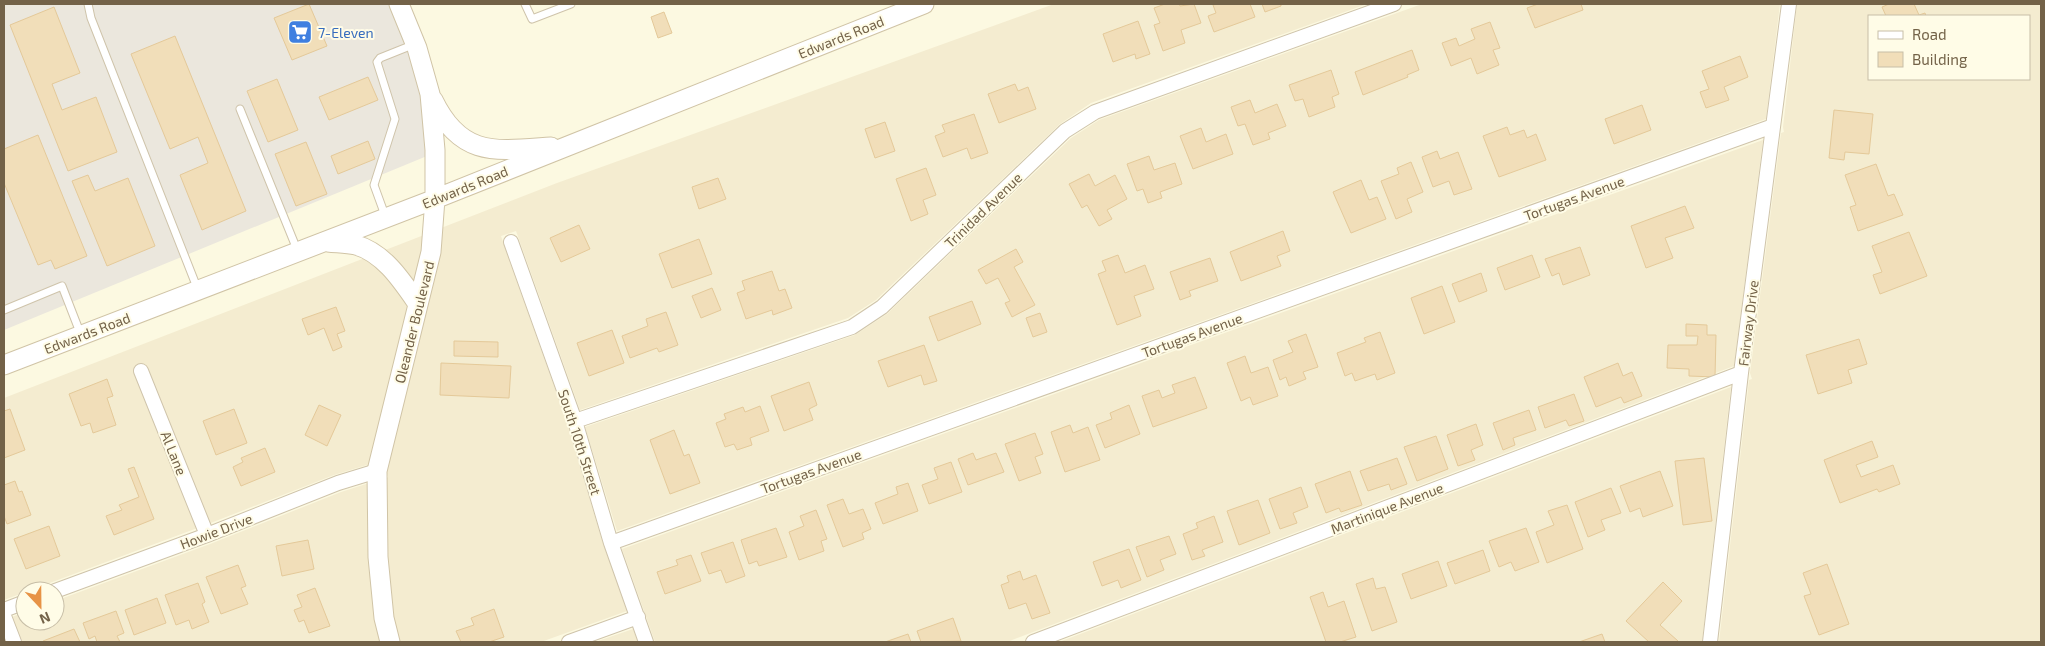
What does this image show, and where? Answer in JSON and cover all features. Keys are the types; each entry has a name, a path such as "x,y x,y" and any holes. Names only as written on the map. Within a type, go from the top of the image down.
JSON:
{"main road":[{"name":"Oleander Boulevard","path":"390,642 384,618 378,557 377,471 431,252 436,150 430,94 415,44 399,4"},
{"name":"Edwards Road","path":"4,365 387,218 924,4"},
{"path":"430,94 440,115 454,132 473,145 503,151 570,145"},
{"path":"324,242 355,245 368,250 384,262 400,279 418,304"}],"street":[{"name":"Trinidad Avenue","path":"575,421 852,327 882,307 1065,131 1095,112 1394,4"},
{"name":"Fairway Drive","path":"1710,642 1789,4"},
{"name":"Tortugas Avenue","path":"612,543 1773,126"},
{"name":"South 10th Street","path":"511,242 575,421 612,543 646,642"},
{"name":"Al Lane","path":"141,371 206,535"},
{"name":"Martinique Avenue","path":"1033,642 1742,373"},
{"name":"Howie Drive","path":"65,587 377,471"},
{"path":"4,616 14,642"},
{"path":"569,642 638,617"}],"lane":[{"path":"88,4 95,27 198,290"},
{"path":"525,4 532,19 571,4"},
{"path":"387,218 374,185 395,119 377,62 380,58 415,44"},
{"path":"240,109 298,252"},
{"path":"4,308 62,286 81,335"}],"shaded area":[{"path":"4,4 390,4 409,51 422,96 427,156 4,330"},
{"path":"1054,4 1367,4 1091,103 1060,124 876,300 848,318 580,410 516,231 501,236 567,423 601,537 627,611 541,642 399,642 393,617 387,557 386,478 388,477 386,471 441,228 557,183"},
{"path":"1422,4 1780,4 1766,119 617,531 585,427 855,335 887,314 1071,138 1099,120"},
{"path":"1797,4 2041,4 2041,642 1719,642 1749,380 1752,379 1750,373 1781,133 1784,132 1783,127"},
{"path":"1763,140 1734,366 1007,642 655,642 622,549"},
{"path":"424,235 370,464 334,475 55,581 15,581 15,596 4,600 4,398"},
{"path":"1731,387 1702,642 1059,642"},
{"path":"369,483 382,642 4,642 4,620 15,616 15,631 65,631 65,597 210,544 341,492"},
{"path":"633,629 638,642 595,642"}],"building":[{"name":"7-Eleven","path":"309,4 327,46 292,60 274,18"},
{"path":"1165,4 1179,4 1180,6 1194,4 1201,23 1181,30 1185,43 1163,51 1154,25 1160,23 1154,8"},
{"path":"1250,4 1255,17 1214,32 1208,16 1216,13 1213,5"},
{"path":"1262,4 1281,4 1281,6 1265,12"},
{"path":"1538,4 1581,4 1583,10 1535,28 1527,8"},
{"path":"1889,4 1914,4 1919,15 1886,15 1882,7"},
{"path":"54,7 80,73 52,84 62,110 96,97 117,152 68,171 10,25"},
{"path":"664,12 672,33 658,38 651,17"},
{"path":"1138,21 1150,54 1136,59 1135,54 1113,62 1103,34"},
{"path":"1490,22 1500,48 1493,50 1499,65 1477,74 1471,58 1451,66 1442,43 1456,38 1459,46 1475,39 1471,29"},
{"path":"175,36 246,211 202,230 180,175 208,163 198,137 170,149 131,54"},
{"path":"1412,50 1419,70 1407,75 1408,77 1363,95 1355,72"},
{"path":"1740,56 1748,77 1724,87 1729,100 1706,108 1700,92 1709,89 1702,71"},
{"path":"1331,70 1339,94 1332,97 1335,107 1309,117 1303,99 1295,101 1289,85"},
{"path":"368,77 378,100 329,120 319,97"},
{"path":"277,79 298,130 268,142 247,91"},
{"path":"1015,84 1018,91 1028,87 1036,109 999,123 988,94"},
{"path":"1250,100 1255,113 1277,104 1286,126 1268,133 1270,139 1253,145 1245,124 1238,126 1231,107"},
{"path":"1642,105 1651,130 1614,144 1605,119"},
{"path":"1834,110 1873,114 1869,154 1845,152 1844,160 1829,158"},
{"path":"974,114 988,153 971,159 967,148 943,157 935,136 945,132 942,125"},
{"path":"885,122 895,151 875,158 865,129"},
{"path":"1507,127 1510,135 1524,130 1527,138 1536,134 1546,160 1499,177 1483,136"},
{"path":"1201,128 1206,142 1226,134 1233,154 1193,169 1180,136"},
{"path":"38,135 87,256 55,269 51,260 38,265 4,183 4,149"},
{"path":"368,141 375,159 338,174 331,156"},
{"path":"306,142 327,194 296,206 275,154"},
{"path":"1437,151 1440,159 1458,152 1472,189 1454,195 1449,181 1433,187 1422,157"},
{"path":"1149,156 1154,170 1175,163 1182,184 1160,192 1162,198 1148,203 1143,189 1137,191 1127,164"},
{"path":"1411,162 1423,192 1407,199 1412,212 1396,219 1381,181 1399,174 1397,168"},
{"path":"1876,164 1888,196 1894,194 1903,215 1858,231 1850,207 1856,205 1845,175"},
{"path":"926,168 936,195 923,200 928,214 911,221 896,179"},
{"path":"1089,174 1095,186 1115,175 1127,199 1107,210 1112,219 1099,226 1087,205 1082,208 1069,184"},
{"path":"88,175 95,191 128,178 155,246 107,266 72,181"},
{"path":"718,178 726,199 699,209 692,187"},
{"path":"1361,180 1369,200 1377,197 1386,219 1351,233 1333,192"},
{"path":"1685,206 1694,228 1665,238 1673,258 1646,268 1631,226"},
{"path":"579,225 590,249 561,262 550,238"},
{"path":"1283,231 1290,251 1277,256 1281,266 1241,281 1230,252"},
{"path":"1909,232 1927,276 1880,294 1873,275 1882,272 1872,246"},
{"path":"699,239 712,274 672,288 659,254"},
{"path":"1580,247 1590,275 1563,285 1559,273 1552,276 1545,259"},
{"path":"1016,249 1023,262 1014,267 1035,305 1012,317 1005,303 1010,301 998,278 986,284 978,270"},
{"path":"1118,255 1125,273 1145,265 1154,289 1134,296 1141,316 1117,325 1098,274 1106,271 1102,261"},
{"path":"1532,255 1540,277 1505,290 1497,268"},
{"path":"1210,258 1218,281 1189,291 1191,296 1180,300 1170,272"},
{"path":"772,271 779,291 785,289 792,308 773,315 772,310 746,319 737,293 745,290 742,281"},
{"path":"1481,273 1487,291 1459,302 1452,284"},
{"path":"1442,286 1455,322 1424,334 1411,298"},
{"path":"712,288 721,310 701,318 692,296"},
{"path":"972,301 981,324 938,341 929,317"},
{"path":"336,307 345,331 337,334 342,347 333,351 324,328 308,335 302,319"},
{"path":"666,312 678,345 659,352 657,348 630,358 622,336 648,326 646,319"},
{"path":"1040,313 1047,332 1033,337 1026,318"},
{"path":"1686,324 1707,325 1707,335 1716,335 1715,377 1689,376 1689,369 1667,368 1668,345 1697,345 1698,336 1686,336"},
{"path":"612,330 624,363 589,376 577,343"},
{"path":"1380,332 1395,373 1377,380 1375,374 1355,381 1352,373 1345,376 1337,353 1366,342 1364,338"},
{"path":"1306,334 1318,367 1303,372 1306,379 1289,386 1286,377 1280,380 1273,360 1293,352 1288,341"},
{"path":"1859,339 1867,364 1848,370 1852,383 1818,394 1806,355"},
{"path":"454,341 498,342 498,357 454,356"},
{"path":"924,345 937,381 924,385 921,375 888,387 878,361"},
{"path":"1245,356 1251,373 1268,367 1278,396 1253,405 1250,397 1241,401 1227,363"},
{"path":"441,363 511,366 509,398 440,395"},
{"path":"1618,363 1623,376 1632,372 1642,396 1624,403 1621,397 1596,407 1584,377"},
{"path":"1195,377 1207,408 1153,427 1142,396 1159,390 1162,398 1175,393 1172,385"},
{"path":"107,379 113,396 107,398 116,425 93,433 90,423 81,426 69,394"},
{"path":"809,382 817,405 809,409 813,420 784,431 771,396"},
{"path":"1574,394 1584,421 1569,426 1566,420 1545,428 1538,407"},
{"path":"319,405 341,415 327,446 305,435"},
{"path":"1129,405 1140,434 1105,448 1096,425 1112,419 1110,413"},
{"path":"760,406 769,431 750,438 752,445 737,450 734,444 725,447 716,423 726,419 724,414 743,407 745,412"},
{"path":"10,409 25,450 4,458 4,411"},
{"path":"234,409 247,443 216,455 203,421"},
{"path":"1529,410 1536,430 1513,438 1515,445 1503,450 1493,423"},
{"path":"1476,424 1483,445 1471,450 1475,460 1458,466 1447,435"},
{"path":"1070,425 1073,433 1088,427 1100,460 1065,472 1051,432"},
{"path":"674,430 684,456 689,454 700,483 670,494 650,440"},
{"path":"1035,433 1043,454 1035,457 1041,473 1019,481 1005,444"},
{"path":"1436,436 1448,469 1417,481 1404,447"},
{"path":"1872,441 1878,457 1856,465 1861,477 1893,465 1900,484 1879,492 1877,489 1840,503 1824,460"},
{"path":"265,448 275,472 241,486 233,467 243,462 241,458"},
{"path":"973,453 976,460 996,453 1004,472 968,485 958,459"},
{"path":"1397,458 1407,484 1391,490 1389,484 1368,491 1360,471"},
{"path":"1704,458 1712,521 1683,525 1675,461"},
{"path":"951,462 962,492 929,504 922,485 938,479 934,468"},
{"path":"134,467 154,519 114,535 106,516 122,510 119,505 139,497 128,469"},
{"path":"1350,471 1362,505 1341,512 1339,508 1326,513 1315,484"},
{"path":"1660,471 1673,506 1643,517 1640,508 1630,512 1620,486"},
{"path":"15,481 19,492 22,491 31,515 7,524 4,516 4,485"},
{"path":"908,483 918,511 883,524 875,503 898,494 896,487"},
{"path":"1301,487 1308,507 1293,513 1297,523 1280,529 1269,499"},
{"path":"1611,488 1621,513 1601,520 1605,530 1588,537 1575,502"},
{"path":"843,499 849,514 863,509 871,529 862,533 864,539 843,547 827,505"},
{"path":"1258,500 1270,533 1239,545 1227,511"},
{"path":"1567,505 1583,549 1547,563 1536,532 1554,525 1548,511"},
{"path":"816,510 827,539 821,541 824,551 799,560 789,532 804,526 800,516"},
{"path":"1214,516 1223,542 1202,550 1205,556 1192,560 1183,534 1198,528 1196,523"},
{"path":"49,526 60,556 26,569 14,539"},
{"path":"776,528 787,557 759,566 757,561 749,564 741,540"},
{"path":"1526,528 1539,562 1515,571 1511,562 1499,567 1489,541"},
{"path":"1169,536 1176,554 1160,560 1164,570 1147,577 1136,547"},
{"path":"308,540 314,569 282,576 276,546"},
{"path":"733,542 745,576 726,583 721,570 709,574 701,553"},
{"path":"1129,549 1141,580 1121,588 1118,580 1102,586 1093,562"},
{"path":"1483,550 1490,571 1455,584 1447,563"},
{"path":"691,555 701,581 665,594 657,572 678,565 676,560"},
{"path":"1438,561 1447,586 1411,599 1402,574"},
{"path":"1827,564 1849,624 1819,635 1804,596 1811,594 1803,573"},
{"path":"238,565 246,586 241,588 248,604 221,614 206,577"},
{"path":"1020,571 1023,580 1036,575 1050,613 1032,619 1026,603 1009,609 1001,585 1009,582 1007,576"},
{"path":"1373,578 1376,589 1385,587 1397,622 1372,631 1356,584"},
{"path":"1663,582 1682,601 1660,625 1678,641 1649,642 1626,621"},
{"path":"198,583 205,602 202,604 209,622 192,629 189,620 176,625 165,595"},
{"path":"315,588 330,626 309,633 304,620 299,622 294,610 302,607 297,595"},
{"path":"1323,592 1328,607 1344,601 1356,637 1340,642 1326,642 1310,597"},
{"path":"157,598 166,623 134,635 125,610"},
{"path":"494,609 504,637 489,642 461,642 456,631 474,625 471,618"},
{"path":"116,611 124,633 117,636 120,642 97,642 95,636 89,639 83,623"},
{"path":"953,618 961,641 921,642 917,631"},
{"path":"74,629 80,642 43,641"},
{"path":"908,634 911,642 885,642"},
{"path":"1602,634 1605,642 1579,642"}],"place":[{"name":"7-Eleven","path":"300,32"}]}
